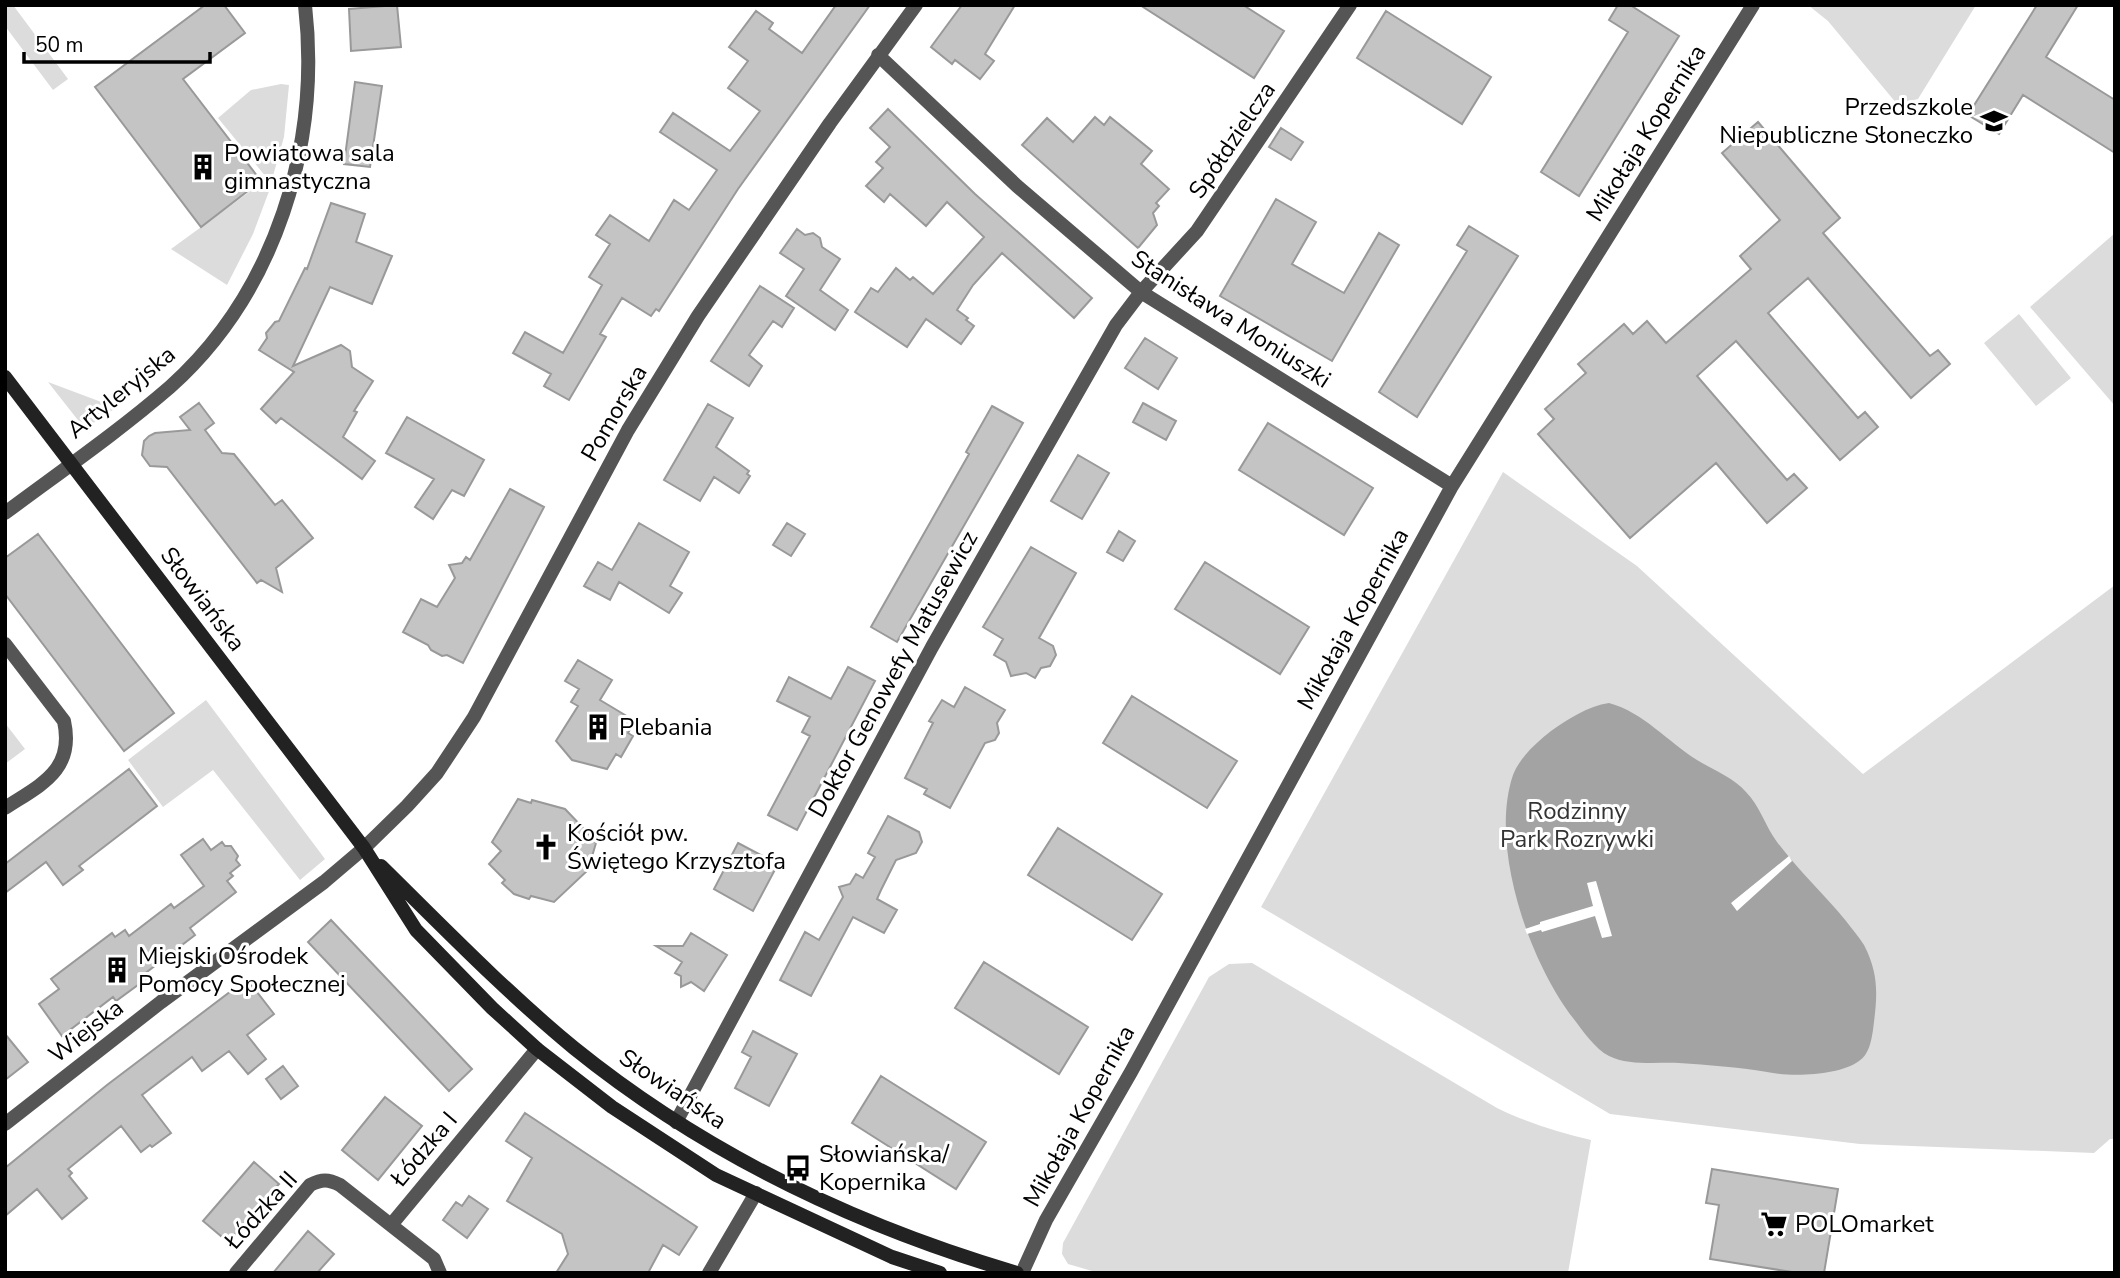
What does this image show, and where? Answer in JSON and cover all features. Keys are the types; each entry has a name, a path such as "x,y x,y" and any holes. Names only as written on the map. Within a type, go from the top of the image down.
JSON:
{"street":[{"name":"Artyleryjska","path":"5,513 151,402 196,361 238,305 267,253 293,185 302,148 309,92 305,5"},
{"name":"Pomorska","path":"364,848 422,790 463,735 628,430 698,316 878,55 916,5"},
{"name":"Spółdzielcza","path":"1141,292 1197,232 1350,5"},
{"name":"Mikołaja Kopernika","path":"1023,1273 1046,1220 1131,1072 1452,486 1753,5"},
{"name":"Stanisława Moniuszki","path":"878,55 1017,186 1141,292 1452,486"},
{"name":"Doktor Genowefy Matusewicz","path":"676,1122 932,647 1116,325 1141,292"},
{"name":"Słowiańska","path":"5,376 364,848 416,930 492,1008 537,1049 612,1107 716,1175 892,1257 940,1273"},
{"path":"5,644 64,721 67,735 62,763 56,771 48,780 5,808"},
{"name":"Słowiańska","path":"364,848 547,1025 627,1088 676,1122 772,1175 888,1229 1017,1273"},
{"name":"Wiejska","path":"5,1125 94,1053 364,848"},
{"name":"Łódzka I","path":"440,1273 434,1259 391,1225 537,1049"},
{"name":"Łódzka II","path":"236,1273 310,1185 320,1180 330,1180 340,1185 391,1225"},
{"path":"709,1273 756,1193"}],"green space":[{"path":"5,5 13,5 68,79 53,90 5,26"},
{"path":"1808,5 1976,5 1918,99 1897,104 1828,21"},
{"path":"289,85 284,137 271,183 218,118 251,90"},
{"path":"263,182 271,186 253,234 227,285 171,249"},
{"path":"2115,233 2115,406 2030,307"},
{"path":"2019,314 2071,378 2036,406 1984,343"},
{"path":"48,382 114,409 96,422 81,424"},
{"name":"Rodzinny Park Rozrywki","path":"1503,472 1637,566 1863,774 2115,585 2115,1139 2110,1139 2094,1153 1860,1144 1610,1114 1261,907"},
{"path":"206,700 325,859 300,880 213,770 163,807 128,760"},
{"path":"5,723 25,749 5,764"},
{"path":"1252,963 1497,1108 1543,1127 1591,1140 1568,1273 1099,1273 1068,1264 1062,1254 1063,1243 1209,977 1229,964"}],"shaded area":[{"path":"1609,703 1633,713 1686,753 1741,787 1755,803 1777,842 1862,942 1873,967 1876,997 1870,1043 1859,1061 1839,1070 1801,1075 1679,1063 1625,1061 1609,1056 1599,1049 1573,1018 1557,994 1528,935 1510,868 1506,835 1507,803 1516,768 1535,745 1571,718 1593,707"}],"pier":[{"path":"1789,856 1792,861 1737,911 1731,903"},
{"path":"1596,881 1612,936 1602,938 1595,916 1527,934 1525,929 1540,922 1593,906 1587,883"}],"building":[{"path":"205,5 224,5 245,33 183,79 261,181 201,227 95,87"},
{"path":"397,5 401,47 351,51 349,9"},
{"path":"836,5 870,5 738,189 659,311 656,309 651,316 622,298 600,334 606,337 569,400 544,386 551,374 513,353 525,332 563,353 602,285 589,277 610,244 596,235 610,215 649,241 674,200 689,210 717,170 660,132 673,113 730,151 760,111 728,88 748,61 729,47 756,11 773,23 769,29 802,53"},
{"path":"962,5 1015,5 985,54 994,61 980,79 955,60 952,64 931,47"},
{"path":"1140,5 1243,5 1284,31 1254,78"},
{"path":"1618,5 1630,5 1679,36 1579,196 1541,172 1628,32 1609,20"},
{"path":"2037,5 2078,5 2046,57 2115,100 2115,153 2023,95 1999,134 1968,115"},
{"path":"1386,11 1491,77 1462,124 1357,58"},
{"path":"355,82 382,86 370,167 344,164"},
{"path":"888,109 975,194 1092,298 1074,318 1002,253 973,285 957,310 974,326 961,344 926,319 907,347 855,312 871,288 878,292 896,268 910,280 913,277 933,294 984,237 947,202 926,226 890,194 884,202 866,186 883,168 876,162 890,147 870,128"},
{"path":"1095,117 1104,125 1110,117 1152,151 1141,164 1169,189 1156,203 1159,206 1153,213 1157,225 1138,248 1022,145 1047,118 1073,142"},
{"path":"1758,122 1840,218 1823,233 1930,356 1938,350 1950,364 1911,398 1808,278 1768,313 1858,418 1865,412 1878,427 1840,460 1736,341 1697,376 1787,480 1794,474 1807,488 1767,523 1716,463 1630,538 1538,434 1554,419 1545,409 1586,373 1578,364 1624,324 1633,334 1647,321 1666,343 1751,269 1740,256 1780,220 1722,153"},
{"path":"1281,128 1303,142 1291,160 1269,147"},
{"path":"1276,199 1316,222 1292,264 1344,293 1379,233 1399,245 1332,361 1220,296"},
{"path":"331,203 365,214 356,242 392,256 372,304 330,287 293,366 341,345 350,351 352,367 373,381 354,411 357,412 343,437 375,461 362,479 281,418 276,423 261,409 294,372 259,350 267,338 266,333 279,321 305,268 307,269"},
{"path":"1469,226 1518,256 1417,417 1379,392 1467,251 1457,245"},
{"path":"797,229 805,235 813,233 820,238 822,247 840,259 820,290 848,310 835,330 786,296 804,269 780,253"},
{"path":"760,286 794,308 782,327 773,321 749,355 762,366 749,386 711,361"},
{"path":"1145,338 1177,358 1158,389 1125,368"},
{"path":"199,403 214,423 205,430 222,453 234,454 275,505 282,500 313,538 276,568 282,592 261,580 257,583 167,467 150,466 142,455 144,441 149,436 190,430 180,417"},
{"path":"1143,403 1176,421 1166,440 1133,422"},
{"path":"708,404 733,418 716,447 749,471 747,474 750,476 739,493 714,477 700,501 664,480"},
{"path":"992,406 1023,423 897,642 871,627 969,454 966,452"},
{"path":"407,417 484,460 464,496 452,490 433,519 415,507 434,479 386,453"},
{"path":"1268,423 1373,488 1344,535 1239,470"},
{"path":"1078,455 1109,473 1082,519 1051,501"},
{"path":"510,489 544,507 463,663 447,655 442,656 403,632 421,599 437,607 455,578 449,565 462,563 466,557 470,560"},
{"path":"639,523 689,552 670,586 682,593 669,613 619,582 610,600 584,586 598,562 612,570"},
{"path":"787,523 805,534 791,556 773,545"},
{"path":"1119,531 1135,541 1123,561 1107,552"},
{"path":"38,534 174,713 124,751 5,594 5,558"},
{"path":"1031,547 1076,573 1039,638 1053,646 1056,655 1050,666 1041,668 1035,678 1026,673 1011,676 1006,662 994,655 1003,639 983,627"},
{"path":"1205,562 1309,627 1280,674 1175,609"},
{"name":"Plebania","path":"578,660 612,680 600,700 635,721 628,733 633,736 621,757 616,754 607,769 572,760 556,741 578,706 571,702 579,689 565,681"},
{"path":"848,667 875,681 797,830 768,815 810,736 802,732 810,717 777,701 789,677 831,699"},
{"path":"965,687 1005,710 997,723 999,733 995,740 985,743 950,808 924,794 927,789 905,778 933,723 929,721 942,700 954,707"},
{"path":"1132,696 1237,761 1207,808 1103,743"},
{"path":"129,769 157,806 79,866 83,870 63,885 46,862 5,893 5,864"},
{"name":"Kościół pw. Świętego Krzysztofa","path":"518,799 565,809 589,834 586,836 596,843 588,870 554,902 514,894 502,883 505,880 489,864 501,851 492,842"},
{"path":"888,816 919,832 922,842 916,853 896,860 877,899 897,910 884,933 853,917 811,996 780,980 805,932 819,940 843,897 839,887 850,884 856,874 863,878 875,857 868,853"},
{"path":"1058,828 1162,894 1132,940 1028,875"},
{"name":"Miejski Ośrodek Pomocy Społecznej","path":"203,839 211,850 222,842 225,846 231,846 238,856 236,860 240,865 230,873 233,876 227,881 236,892 190,928 195,935 143,975 146,979 116,1001 113,997 62,1036 39,1004 59,989 51,979 112,933 115,937 125,930 129,936 171,904 174,908 204,886 181,855"},
{"path":"738,843 778,864 753,911 714,889"},
{"path":"331,920 472,1069 449,1091 308,942"},
{"path":"691,933 727,955 704,991 691,982 681,987 681,976 675,973 682,962 656,946 683,946"},
{"path":"984,962 1088,1027 1059,1074 955,1008"},
{"path":"247,979 274,1014 247,1035 266,1059 248,1074 229,1051 202,1071 192,1057 142,1095 171,1133 141,1152 121,1126 68,1169 72,1173 69,1176 87,1198 62,1219 37,1189 5,1216 5,1168 107,1085"},
{"path":"753,1031 797,1054 769,1106 735,1088 751,1057 742,1052"},
{"path":"5,1034 28,1062 5,1080"},
{"path":"283,1066 298,1086 281,1099 266,1079"},
{"path":"881,1076 986,1142 956,1189 852,1123"},
{"path":"385,1097 422,1126 378,1180 342,1150"},
{"path":"525,1113 697,1227 679,1255 663,1245 648,1273 556,1273 568,1254 562,1234 507,1201 532,1158 506,1141"},
{"path":"254,1162 279,1184 228,1242 203,1221"},
{"name":"POLOmarket","path":"1712,1169 1838,1189 1824,1273 1798,1273 1710,1259 1719,1205 1706,1203"},
{"path":"469,1196 488,1209 467,1238 443,1220 456,1202 462,1206"},
{"path":"308,1231 334,1254 317,1273 273,1273"}],"place":[{"name":"Przedszkole Niepubliczne Słoneczko","path":"1994,121"},
{"name":"Powiatowa sala gimnastyczna","path":"203,167"},
{"name":"Plebania","path":"598,727"},
{"name":"Kościół pw. Świętego Krzysztofa","path":"546,847"},
{"name":"Miejski Ośrodek Pomocy Społecznej","path":"117,970"},
{"name":"Słowiańska/ Kopernika","path":"798,1168"},
{"name":"POLOmarket","path":"1774,1224"}]}
